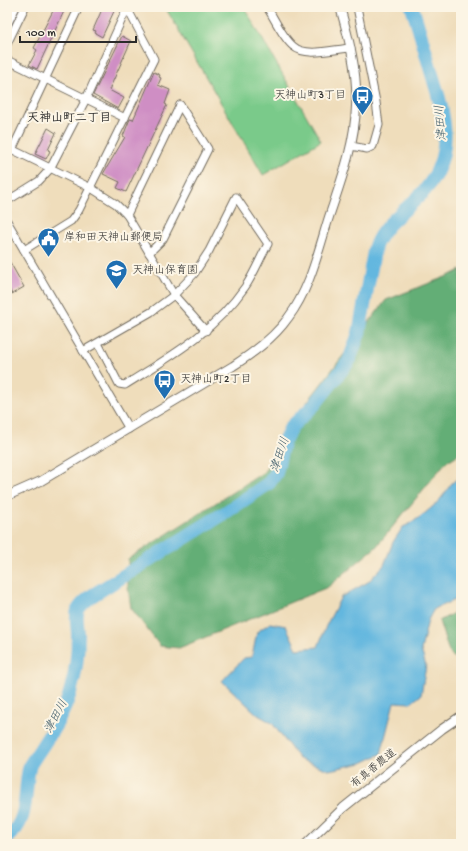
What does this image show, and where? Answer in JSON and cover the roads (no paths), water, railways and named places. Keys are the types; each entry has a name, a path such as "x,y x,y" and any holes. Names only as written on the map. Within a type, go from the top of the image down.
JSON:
{"street":[{"path":"7,25 16,7"},
{"path":"7,44 25,7"},
{"path":"79,7 10,148 91,188 116,204 127,216 174,295 206,331"},
{"path":"267,7 292,46 299,50 310,52 351,48"},
{"path":"7,496 41,481 239,363 259,348 287,319 301,299 310,278 351,146 356,105 355,70 351,48 340,7"},
{"path":"351,146 367,149 373,146 379,126 376,102 357,7"},
{"path":"7,201 39,181 50,169 86,99 126,8 154,59 79,210 71,221 24,250"},
{"path":"7,60 125,118"},
{"path":"127,216 180,105 208,149 163,239 149,253"},
{"path":"83,351 151,312 174,295 194,274 209,251 236,197 268,244 246,285 233,304 206,331 186,347 125,385 119,384 98,343"},
{"path":"7,221 128,429"},
{"name":"有真香農道","path":"306,844 343,808 442,729 461,716"}],"water":[{"path":"461,477 461,597 434,609 428,620 421,650 426,666 421,695 411,703 394,702 381,754 362,763 329,770 299,759 272,723 258,715 222,681 244,658 252,657 257,632 270,623 286,626 297,649 318,647 326,626 341,597 368,582 384,565 393,542 403,527 413,522 439,501 452,483"}],"waterway":[{"name":"津田川","path":"7,837 15,831 20,823 25,804 30,765 54,728 68,699 73,683 78,649 77,616 79,608 93,595 223,514 269,483 276,473 283,443 291,427 315,404 349,361 359,333 375,246 385,229 425,190 435,176 441,162 444,147 443,117 440,102 412,7"}],"place":[{"name":"天神山町3丁目","path":"362,116"},
{"name":"岸和田天神山郵便局","path":"49,258"},
{"name":"天神山保育園","path":"117,290"},
{"name":"天神山町2丁目","path":"165,400"}],"district":[{"name":"天神山町二丁目","path":"69,119"}]}
